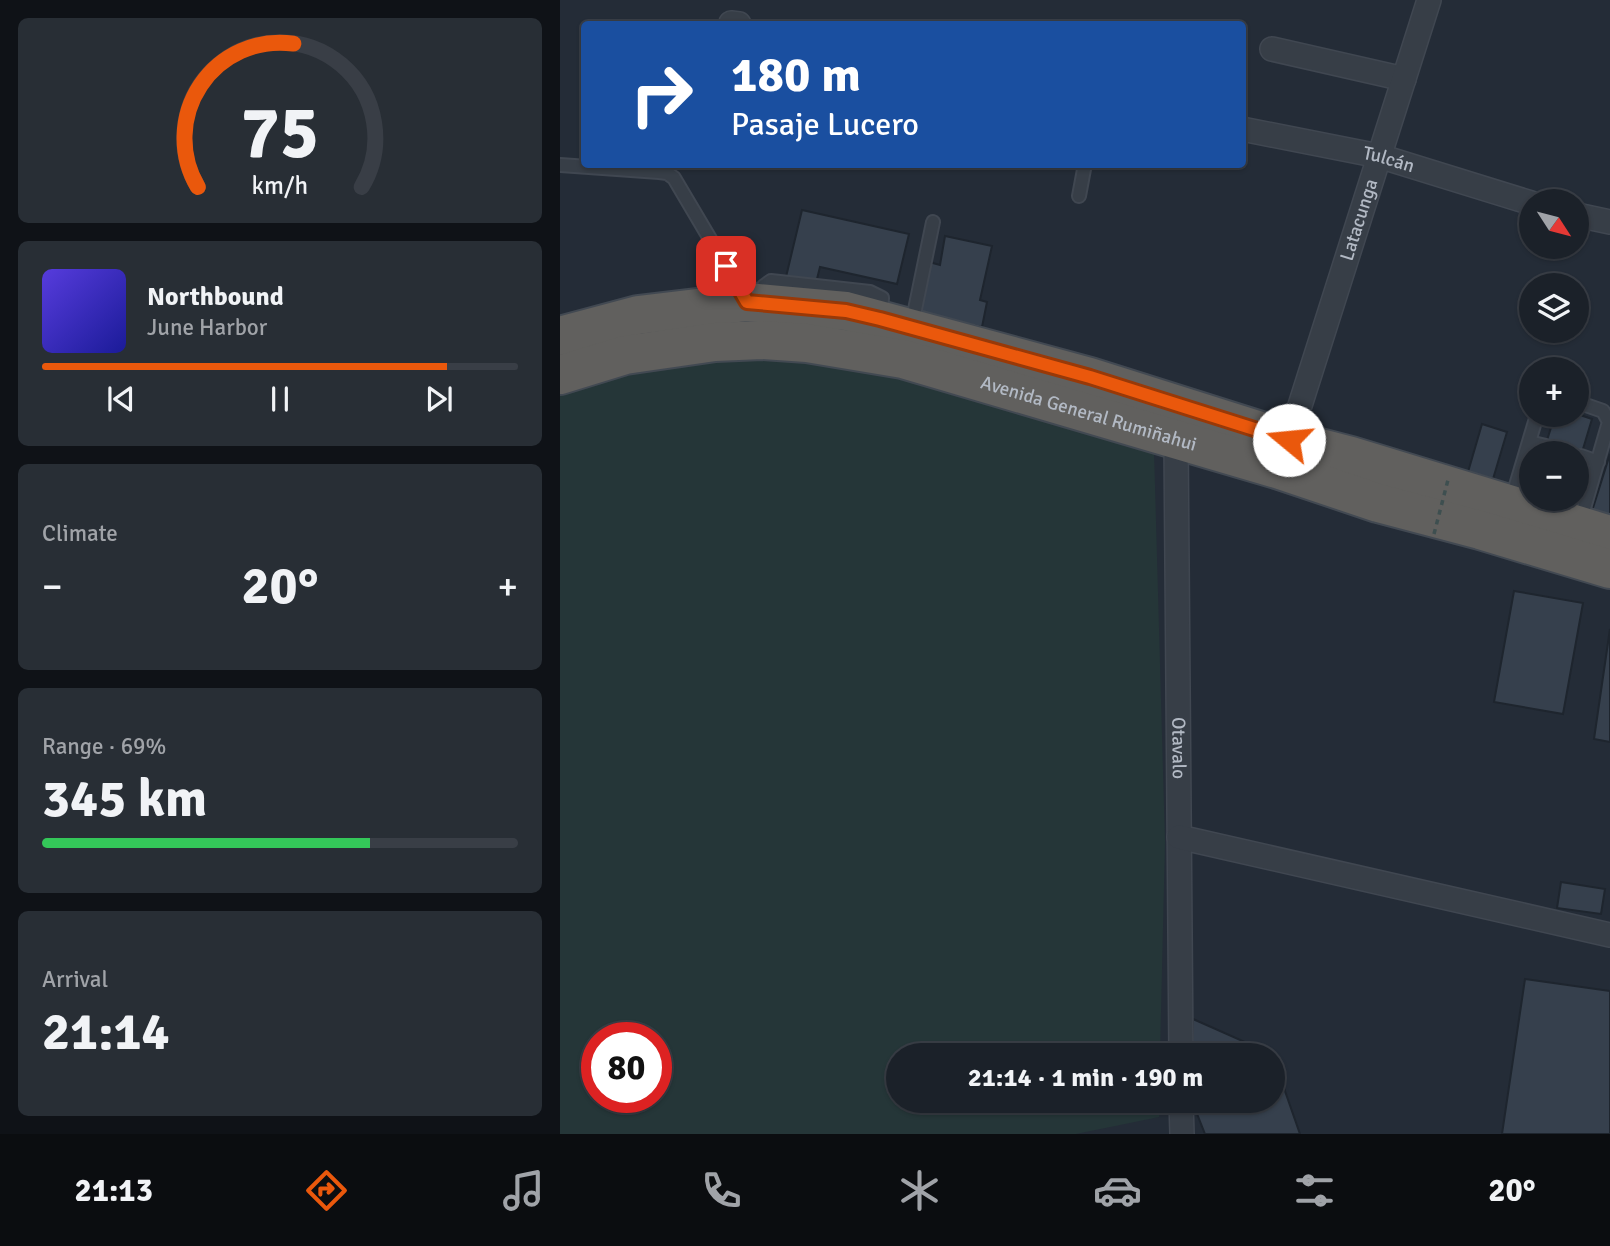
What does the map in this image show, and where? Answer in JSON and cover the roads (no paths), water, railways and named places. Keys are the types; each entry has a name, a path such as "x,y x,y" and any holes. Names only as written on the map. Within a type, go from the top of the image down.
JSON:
{"highway":[{"name":"Avenida General Rumiñahui","path":"560,336 638,315 753,302 846,311 1090,377 1289,440 1351,456 1595,530"},
{"name":"Avenida General Rumiñahui","path":"560,375 625,355 715,342 762,340 807,343 903,359 1280,470 1378,503 1610,569"}],"street":[{"name":"Latacunga","path":"1289,440 1429,0"},
{"path":"1272,49 1404,79"},
{"name":"Tulcán","path":"1246,130 1379,156 1519,199"},
{"path":"1589,218 1610,222"},
{"name":"Otavalo","path":"1176,440 1181,1043"},
{"path":"1179,837 1610,936"},
{"path":"1181,1113 1181,1134"}],"lane":[{"path":"560,165 581,166"},
{"path":"602,168 667,173 674,178 753,302"},
{"path":"1079,196 1083,168"},
{"path":"896,323 933,222"},
{"path":"1589,406 1604,411 1609,422 1598,462 1595,530"},
{"path":"1589,459 1598,462"},
{"path":"1510,505 1519,475"}]}
